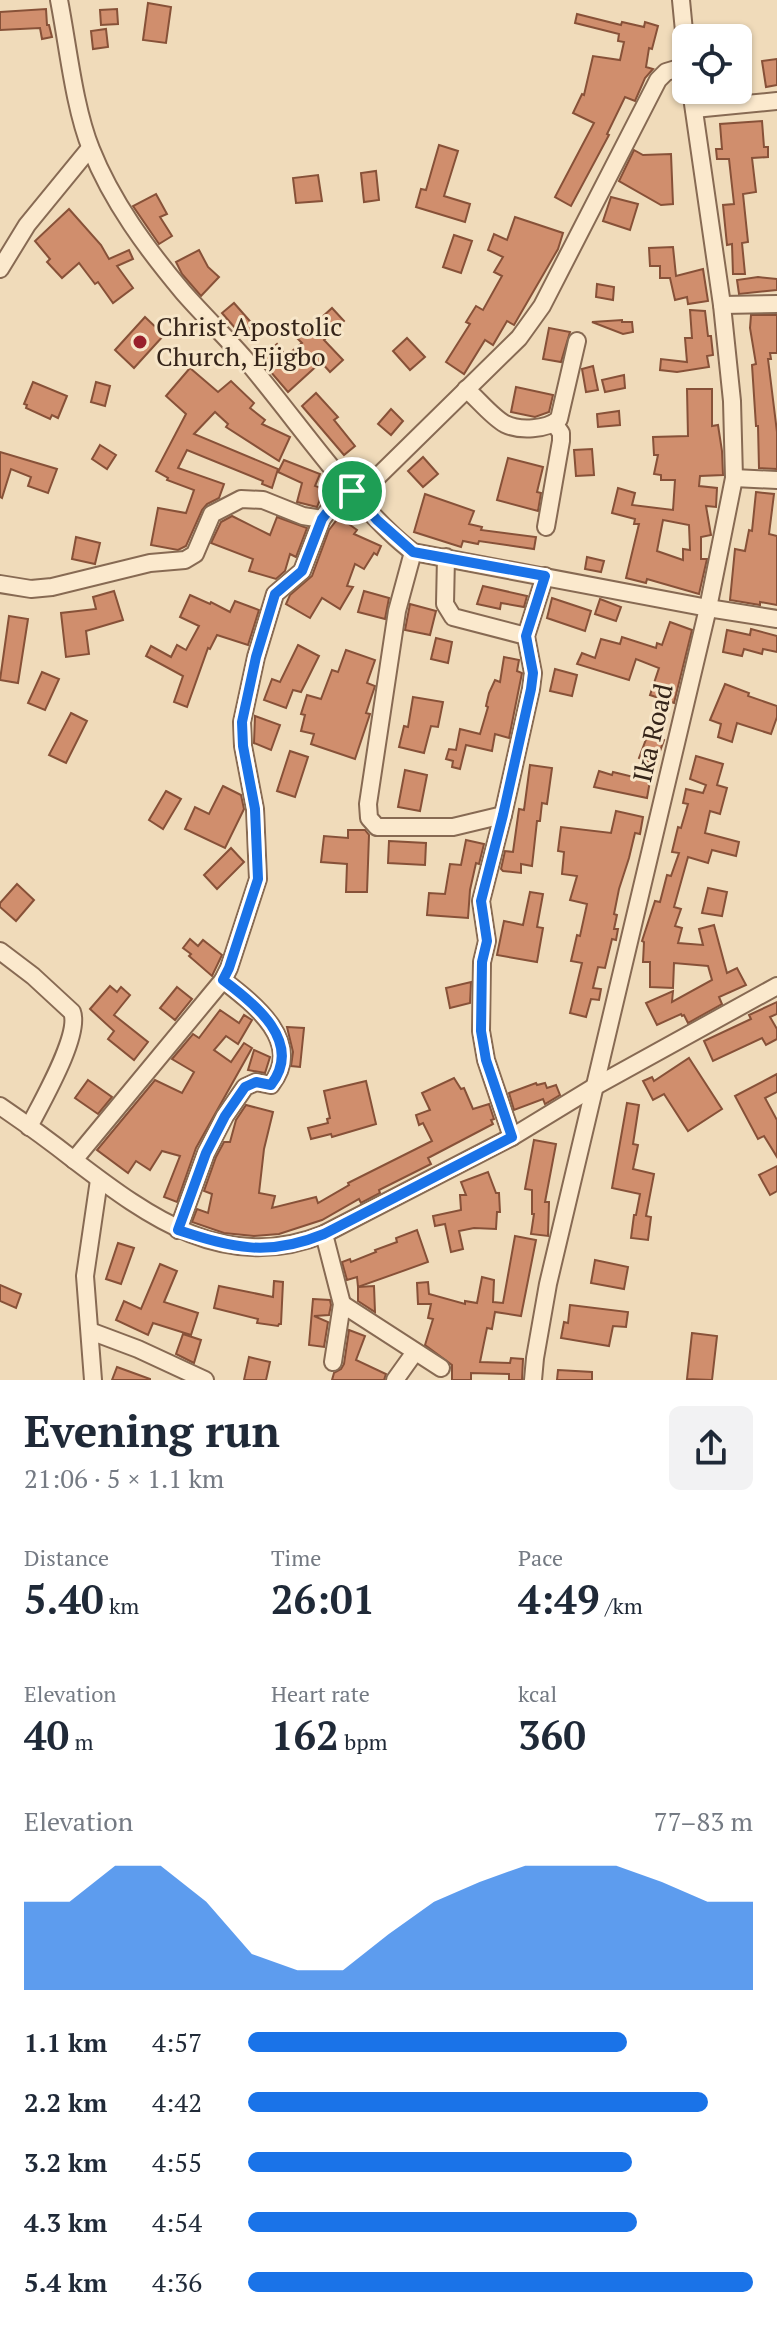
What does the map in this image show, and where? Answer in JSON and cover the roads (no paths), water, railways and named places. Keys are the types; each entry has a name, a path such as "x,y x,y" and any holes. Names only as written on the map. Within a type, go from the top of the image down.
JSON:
{"street":[{"path":"59,0 90,148 120,207 185,294 245,359 327,463 385,528 413,552 777,619"},
{"path":"74,1160 223,980 229,968 258,879 255,809 243,746 242,722 256,657 275,594 302,571 322,519 331,507 354,494 519,338 542,306 658,80 672,70"},
{"path":"694,109 777,101"},
{"name":"Ika Road","path":"533,1380 548,1284 708,608 734,478 732,401 722,305 693,104"},
{"path":"0,269 27,225 90,148"},
{"path":"722,305 777,304"},
{"path":"466,389 505,424 531,429 549,426 559,419 577,341"},
{"path":"546,527 561,441 561,433 554,423"},
{"path":"734,478 777,480"},
{"path":"0,584 31,589 52,587 150,563 185,560 195,554 212,514 241,499 263,500 303,516 322,519"},
{"path":"413,552 397,611 368,804 369,818 377,827 453,827 503,815"},
{"path":"446,557 445,604 453,617 526,636"},
{"path":"512,1137 486,1060 481,1031 482,962 487,941 481,901 531,689 533,673 526,636 545,576"},
{"path":"0,951 72,1012 75,1020 57,1071 29,1127"},
{"path":"178,1230 206,1153 225,1116 245,1087 256,1082 271,1085 280,1067 280,1048 269,1020 223,980"},
{"path":"0,1106 99,1180 178,1230 224,1245 257,1249 300,1244 512,1137 594,1087 777,986"},
{"path":"93,1380 85,1276 99,1180"},
{"path":"324,1234 342,1304 333,1362"},
{"path":"342,1304 441,1368"},
{"path":"90,1331 205,1380"},
{"path":"395,1380 415,1352"}],"place":[{"name":"Christ Apostolic Church, Ejigbo","path":"140,342"}]}
